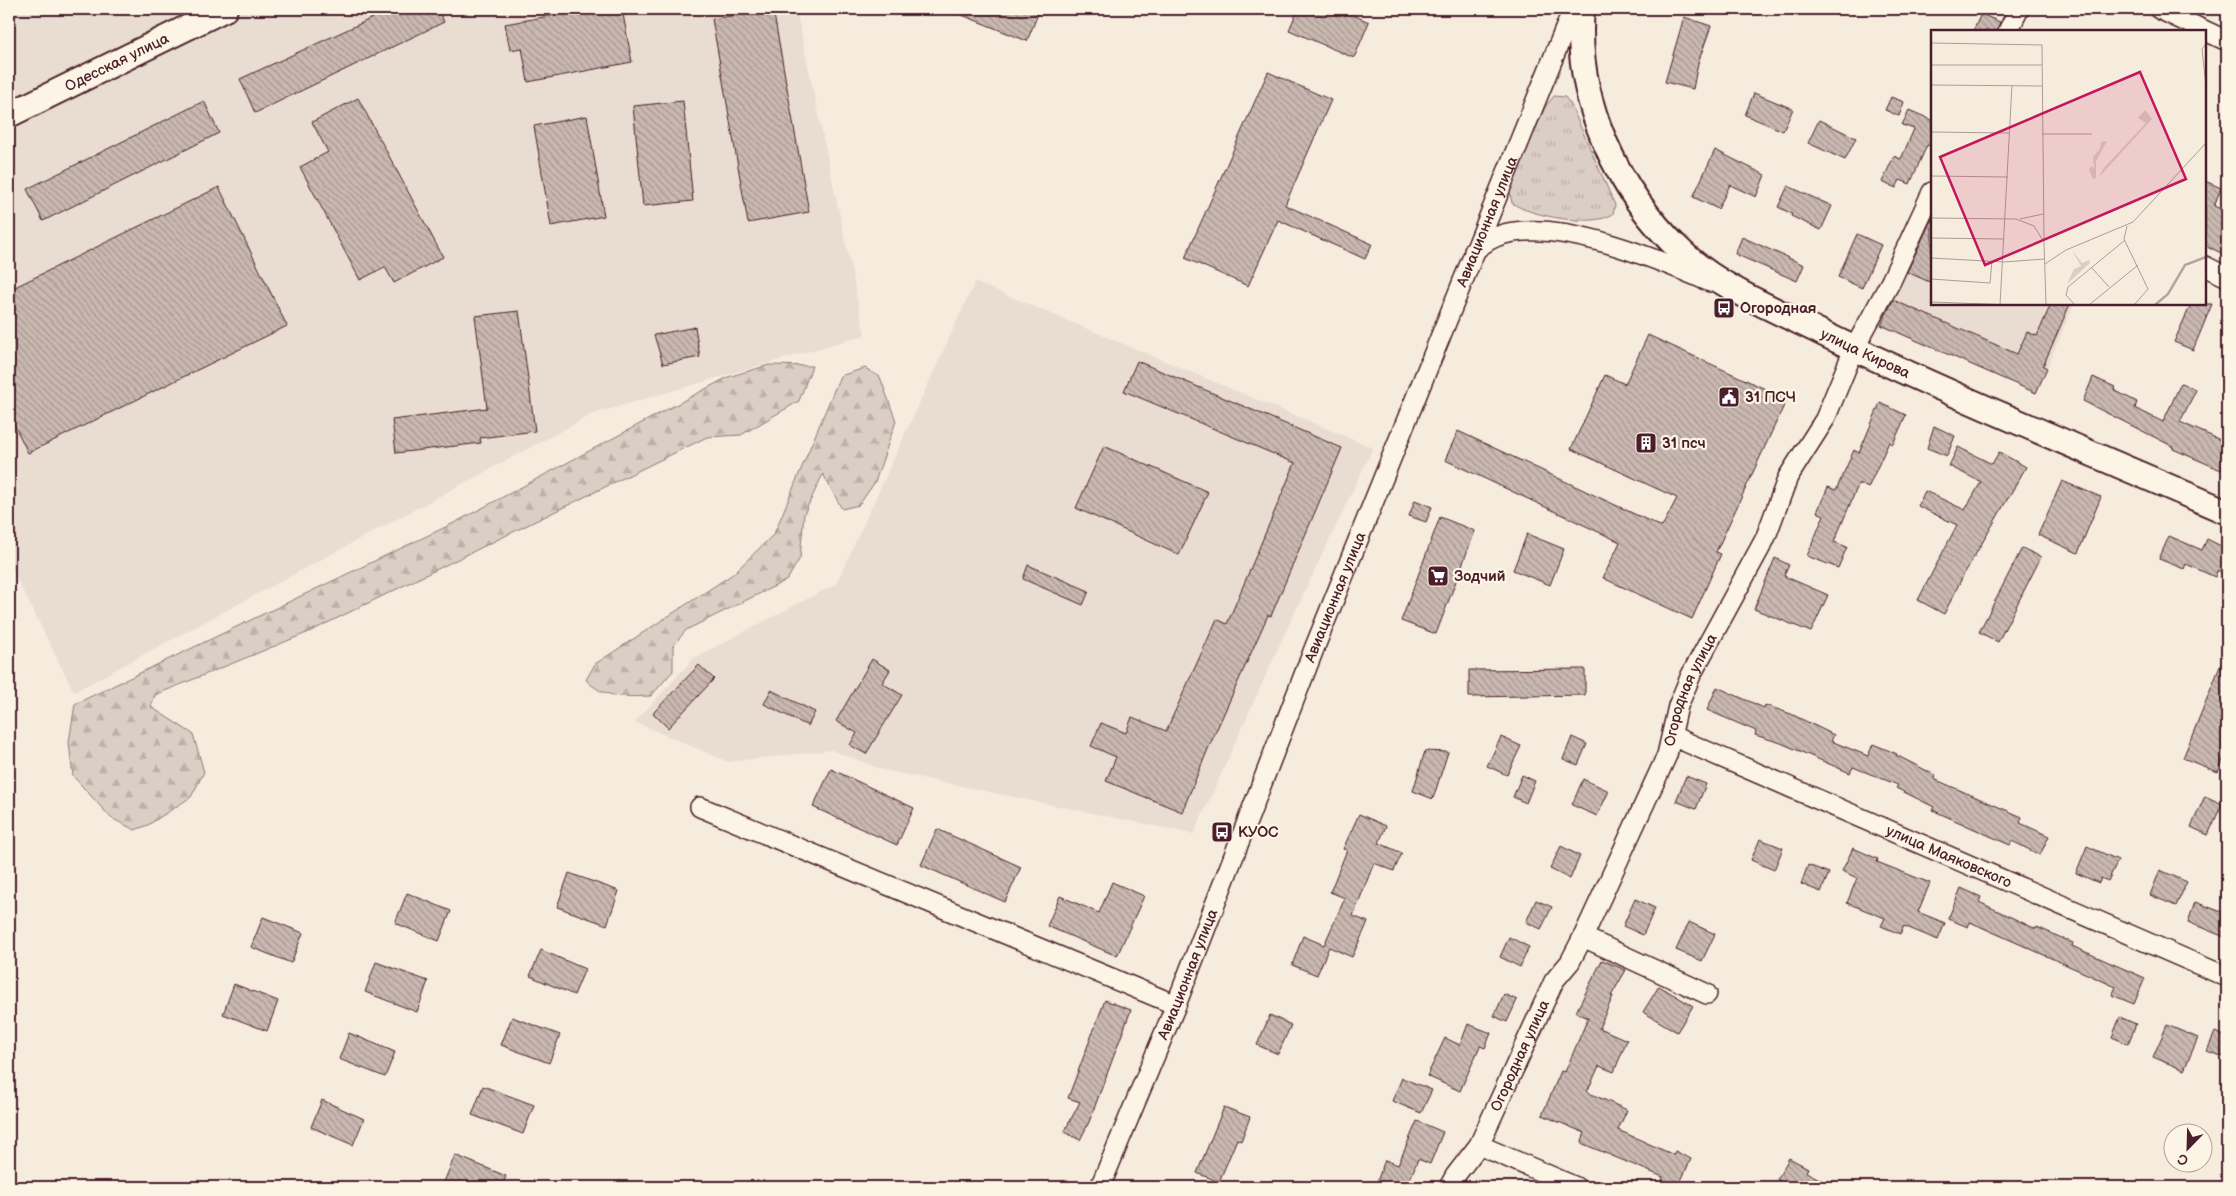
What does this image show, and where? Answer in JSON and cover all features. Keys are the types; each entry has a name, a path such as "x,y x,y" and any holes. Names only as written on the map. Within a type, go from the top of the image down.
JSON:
{"main road":[{"name":"Одесская улица","path":"9,115 225,9"},
{"name":"улица Кирова","path":"1582,9 1580,32 1582,63 1599,127 1620,174 1651,221 1683,254 1705,272 1854,349 2227,512"}],"street":[{"name":"Авиационная улица","path":"1100,1187 1176,1006 1314,649 1573,9"},
{"path":"2008,30 2019,9"},
{"path":"2159,9 2204,30"},
{"path":"2206,31 2227,41"},
{"name":"Огородная улица","path":"1449,1187 1455,1176 1479,1145 1554,981 1570,962 1583,936 1667,755 1678,706 1691,675 1765,539 1788,477 1825,419 1854,349 1891,282 1931,194"},
{"path":"1474,251 1489,239 1520,232 1581,237 1659,261 1764,304"},
{"path":"2206,266 2227,277"},
{"name":"улица Маяковского","path":"1672,736 2227,977"},
{"path":"700,807 1176,1006"},
{"path":"1583,936 1708,994"},
{"path":"1479,1145 1576,1187"}],"shaded area":[{"path":"9,9 796,9 865,335 593,414 74,692 9,563"},
{"path":"1931,215 1931,305 2074,305 2036,393 1881,325"},
{"path":"975,282 1373,448 1284,635 1194,834 883,770 831,750 728,762 635,722 694,658 836,584"}],"green space":[{"path":"1554,96 1565,97 1571,105 1615,205 1613,214 1592,220 1562,219 1533,212 1512,203 1510,193 1512,183 1545,107"},
{"path":"769,365 812,366 799,401 741,435 707,437 309,632 155,695 151,707 193,734 204,772 191,797 148,825 135,830 111,818 73,776 69,742 75,704 456,522 728,377"},
{"path":"865,368 880,377 896,421 875,482 859,505 842,509 823,474 804,514 800,558 787,580 686,630 673,646 673,671 651,696 616,696 600,691 586,680 595,664 733,574 774,534 840,376"}],"building":[{"path":"392,9 438,9 444,22 255,113 240,79"},
{"path":"588,9 622,9 632,62 528,82 522,48 510,50 505,24"},
{"path":"773,9 809,212 748,223 712,19"},
{"path":"947,9 1040,9 1027,41"},
{"path":"1298,9 1339,9 1369,22 1354,58 1289,30"},
{"path":"1981,14 2000,22 1997,30 1973,30"},
{"path":"1684,17 1711,26 1698,63 1693,89 1665,82"},
{"path":"1268,72 1331,100 1285,205 1372,244 1365,259 1278,220 1248,286 1185,258"},
{"path":"1754,93 1793,109 1783,131 1745,115"},
{"path":"1891,97 1904,102 1899,116 1885,110"},
{"path":"358,98 443,257 394,283 385,267 360,280 300,167 328,152 312,122"},
{"path":"204,101 219,133 43,221 27,189"},
{"path":"683,101 693,201 643,206 633,106"},
{"path":"1909,110 1931,120 1931,147 1927,145 1910,184 1900,180 1896,188 1882,182 1894,156 1901,159 1914,129 1902,125"},
{"path":"587,116 604,216 551,226 534,126"},
{"path":"1819,120 1856,138 1845,160 1808,143"},
{"path":"1715,150 1765,175 1756,197 1730,185 1718,209 1693,197"},
{"path":"2206,181 2221,188 2214,206 2227,212 2227,256 2206,246"},
{"path":"1788,186 1832,206 1821,230 1791,216 1792,214 1778,207"},
{"path":"219,187 287,326 28,453 9,414 9,290"},
{"path":"1931,220 1931,283 1907,272"},
{"path":"1857,234 1881,245 1862,288 1838,277"},
{"path":"1742,237 1804,265 1797,281 1735,254"},
{"path":"1893,300 2017,354 2027,332 2037,336 2051,305 2070,305 2043,366 2047,368 2036,393 1881,325"},
{"path":"2212,304 2193,350 2174,342 2191,305"},
{"path":"519,311 535,431 480,438 481,443 396,453 392,420 487,408 475,316"},
{"path":"695,327 700,357 663,364 654,335"},
{"path":"1648,335 1787,399 1716,552 1721,554 1692,619 1603,578 1620,542 1445,460 1458,431 1662,527 1677,498 1571,449 1605,375 1625,384"},
{"path":"1137,361 1342,448 1271,616 1268,615 1182,812 1106,781 1116,757 1091,746 1101,723 1126,733 1132,717 1166,731 1217,619 1227,624 1295,463 1124,391"},
{"path":"2093,377 2115,387 2114,390 2137,402 2135,408 2163,422 2181,383 2196,390 2180,422 2227,443 2227,456 2221,470 2173,449 2174,447 2083,401"},
{"path":"1880,403 1906,415 1893,444 1889,442 1868,488 1859,483 1834,542 1847,547 1838,568 1807,556 1824,515 1817,512 1828,487 1836,490 1854,450 1859,453"},
{"path":"1934,426 1955,436 1947,456 1927,448"},
{"path":"1104,446 1208,492 1179,555 1076,508"},
{"path":"1958,447 1992,464 1999,452 2026,467 1963,576 1944,614 1918,600 1957,525 1918,506 1925,491 1965,510 1981,482 1949,466"},
{"path":"2062,481 2101,497 2078,553 2038,535"},
{"path":"1415,500 1432,507 1426,522 1409,516"},
{"name":"Зодчий","path":"1440,517 1475,531 1436,634 1401,621"},
{"path":"1527,534 1564,549 1550,585 1513,570"},
{"path":"2169,536 2202,550 2207,539 2227,549 2227,560 2221,573 2217,571 2215,577 2186,564 2184,569 2159,559"},
{"path":"2022,548 2041,557 1998,642 1979,632"},
{"path":"1775,558 1789,565 1784,576 1828,595 1811,632 1754,609"},
{"path":"1028,565 1089,591 1083,605 1023,579"},
{"path":"2227,649 2227,751 2218,772 2183,758"},
{"path":"872,659 890,670 882,683 902,695 866,754 850,745 857,733 836,721"},
{"path":"699,665 714,679 668,728 653,713"},
{"path":"1585,669 1585,695 1469,697 1469,670"},
{"path":"1717,687 1764,708 1765,705 1791,714 1834,735 1831,741 1868,756 1873,744 1897,754 1935,775 1934,779 2022,817 2020,823 2049,836 2040,855 2012,841 2010,845 1932,810 1934,807 1896,788 1898,785 1853,767 1850,773 1781,743 1755,735 1756,731 1707,710"},
{"path":"771,690 815,712 808,726 764,704"},
{"path":"1501,737 1521,746 1507,775 1487,766"},
{"path":"1572,737 1587,744 1578,765 1563,759"},
{"path":"1425,751 1448,752 1433,799 1413,791"},
{"path":"831,769 914,808 897,845 813,807"},
{"path":"1522,775 1535,781 1526,803 1513,797"},
{"path":"1686,776 1706,784 1696,809 1676,801"},
{"path":"1583,779 1609,791 1597,816 1572,805"},
{"path":"2205,796 2222,804 2208,835 2191,827"},
{"path":"1359,814 1386,826 1379,843 1402,853 1394,871 1374,863 1353,916 1368,922 1352,957 1329,947 1317,975 1292,965 1303,936 1324,945 1345,898 1330,892 1347,850 1343,849"},
{"path":"937,829 1021,867 1005,902 921,865"},
{"path":"1760,839 1783,848 1774,870 1751,860"},
{"path":"1561,846 1580,856 1570,879 1550,869"},
{"path":"2087,846 2118,860 2108,881 2101,878 2099,883 2076,873"},
{"path":"1853,848 1878,859 1877,862 1930,883 1918,912 1945,923 1938,940 1904,926 1900,934 1881,926 1885,918 1847,903 1857,878 1842,871"},
{"path":"1808,865 1829,873 1821,892 1801,884"},
{"path":"2160,870 2187,882 2176,906 2150,895"},
{"path":"569,873 619,891 607,925 557,907"},
{"path":"1112,882 1144,896 1117,956 1047,926 1060,896 1099,913"},
{"path":"1961,888 1981,897 1979,902 2036,929 2037,927 2073,943 2072,946 2145,978 2134,1004 2112,995 2116,987 1970,922 1968,927 1948,919"},
{"path":"407,893 451,911 439,941 395,923"},
{"path":"1635,899 1655,908 1643,935 1623,926"},
{"path":"1536,900 1552,907 1541,929 1526,922"},
{"path":"2195,902 2227,914 2227,938 2188,922"},
{"path":"263,917 303,933 291,963 251,947"},
{"path":"1689,922 1715,934 1702,961 1676,950"},
{"path":"1509,937 1529,947 1520,967 1500,957"},
{"path":"541,950 585,969 574,995 530,976"},
{"path":"1602,960 1626,970 1611,996 1613,996 1599,1028 1627,1040 1614,1072 1599,1066 1587,1092 1627,1110 1618,1130 1674,1155 1675,1151 1691,1159 1678,1187 1662,1180 1663,1177 1581,1143 1585,1133 1542,1115 1561,1071 1565,1072 1588,1018 1576,1012"},
{"path":"376,962 428,981 417,1012 365,992"},
{"path":"234,984 278,1001 267,1031 223,1014"},
{"path":"1659,986 1693,1006 1677,1032 1643,1012"},
{"path":"1504,994 1517,1000 1507,1022 1494,1016"},
{"path":"1105,1000 1131,1010 1089,1122 1080,1140 1064,1132 1080,1102 1068,1098"},
{"path":"1270,1015 1291,1025 1278,1054 1257,1045"},
{"path":"512,1017 560,1035 549,1063 501,1045"},
{"path":"2120,1017 2136,1024 2128,1044 2112,1037"},
{"path":"1468,1024 1491,1033 1485,1048 1480,1046 1460,1091 1427,1076 1445,1038 1460,1045"},
{"path":"2167,1025 2198,1038 2184,1070 2153,1057"},
{"path":"2215,1032 2227,1037 2227,1058 2207,1051"},
{"path":"349,1033 395,1052 385,1077 339,1059"},
{"path":"1402,1078 1432,1090 1421,1113 1392,1101"},
{"path":"483,1086 534,1105 523,1134 472,1115"},
{"path":"322,1100 364,1119 353,1145 311,1127"},
{"path":"1224,1107 1250,1117 1241,1141 1237,1139 1219,1182 1197,1173"},
{"path":"1417,1121 1443,1132 1430,1164 1418,1159 1407,1187 1375,1187 1385,1160 1398,1165"},
{"path":"455,1155 506,1176 502,1187 442,1187"},
{"path":"1789,1158 1808,1168 1806,1172 1835,1187 1792,1187 1777,1180"}],"place":[{"name":"Огородная","path":"1724,308"},
{"name":"31 ПСЧ","path":"1729,397"},
{"name":"31 псч","path":"1646,443"},
{"name":"Зодчий","path":"1438,576"},
{"name":"КУОС","path":"1222,832"}]}
